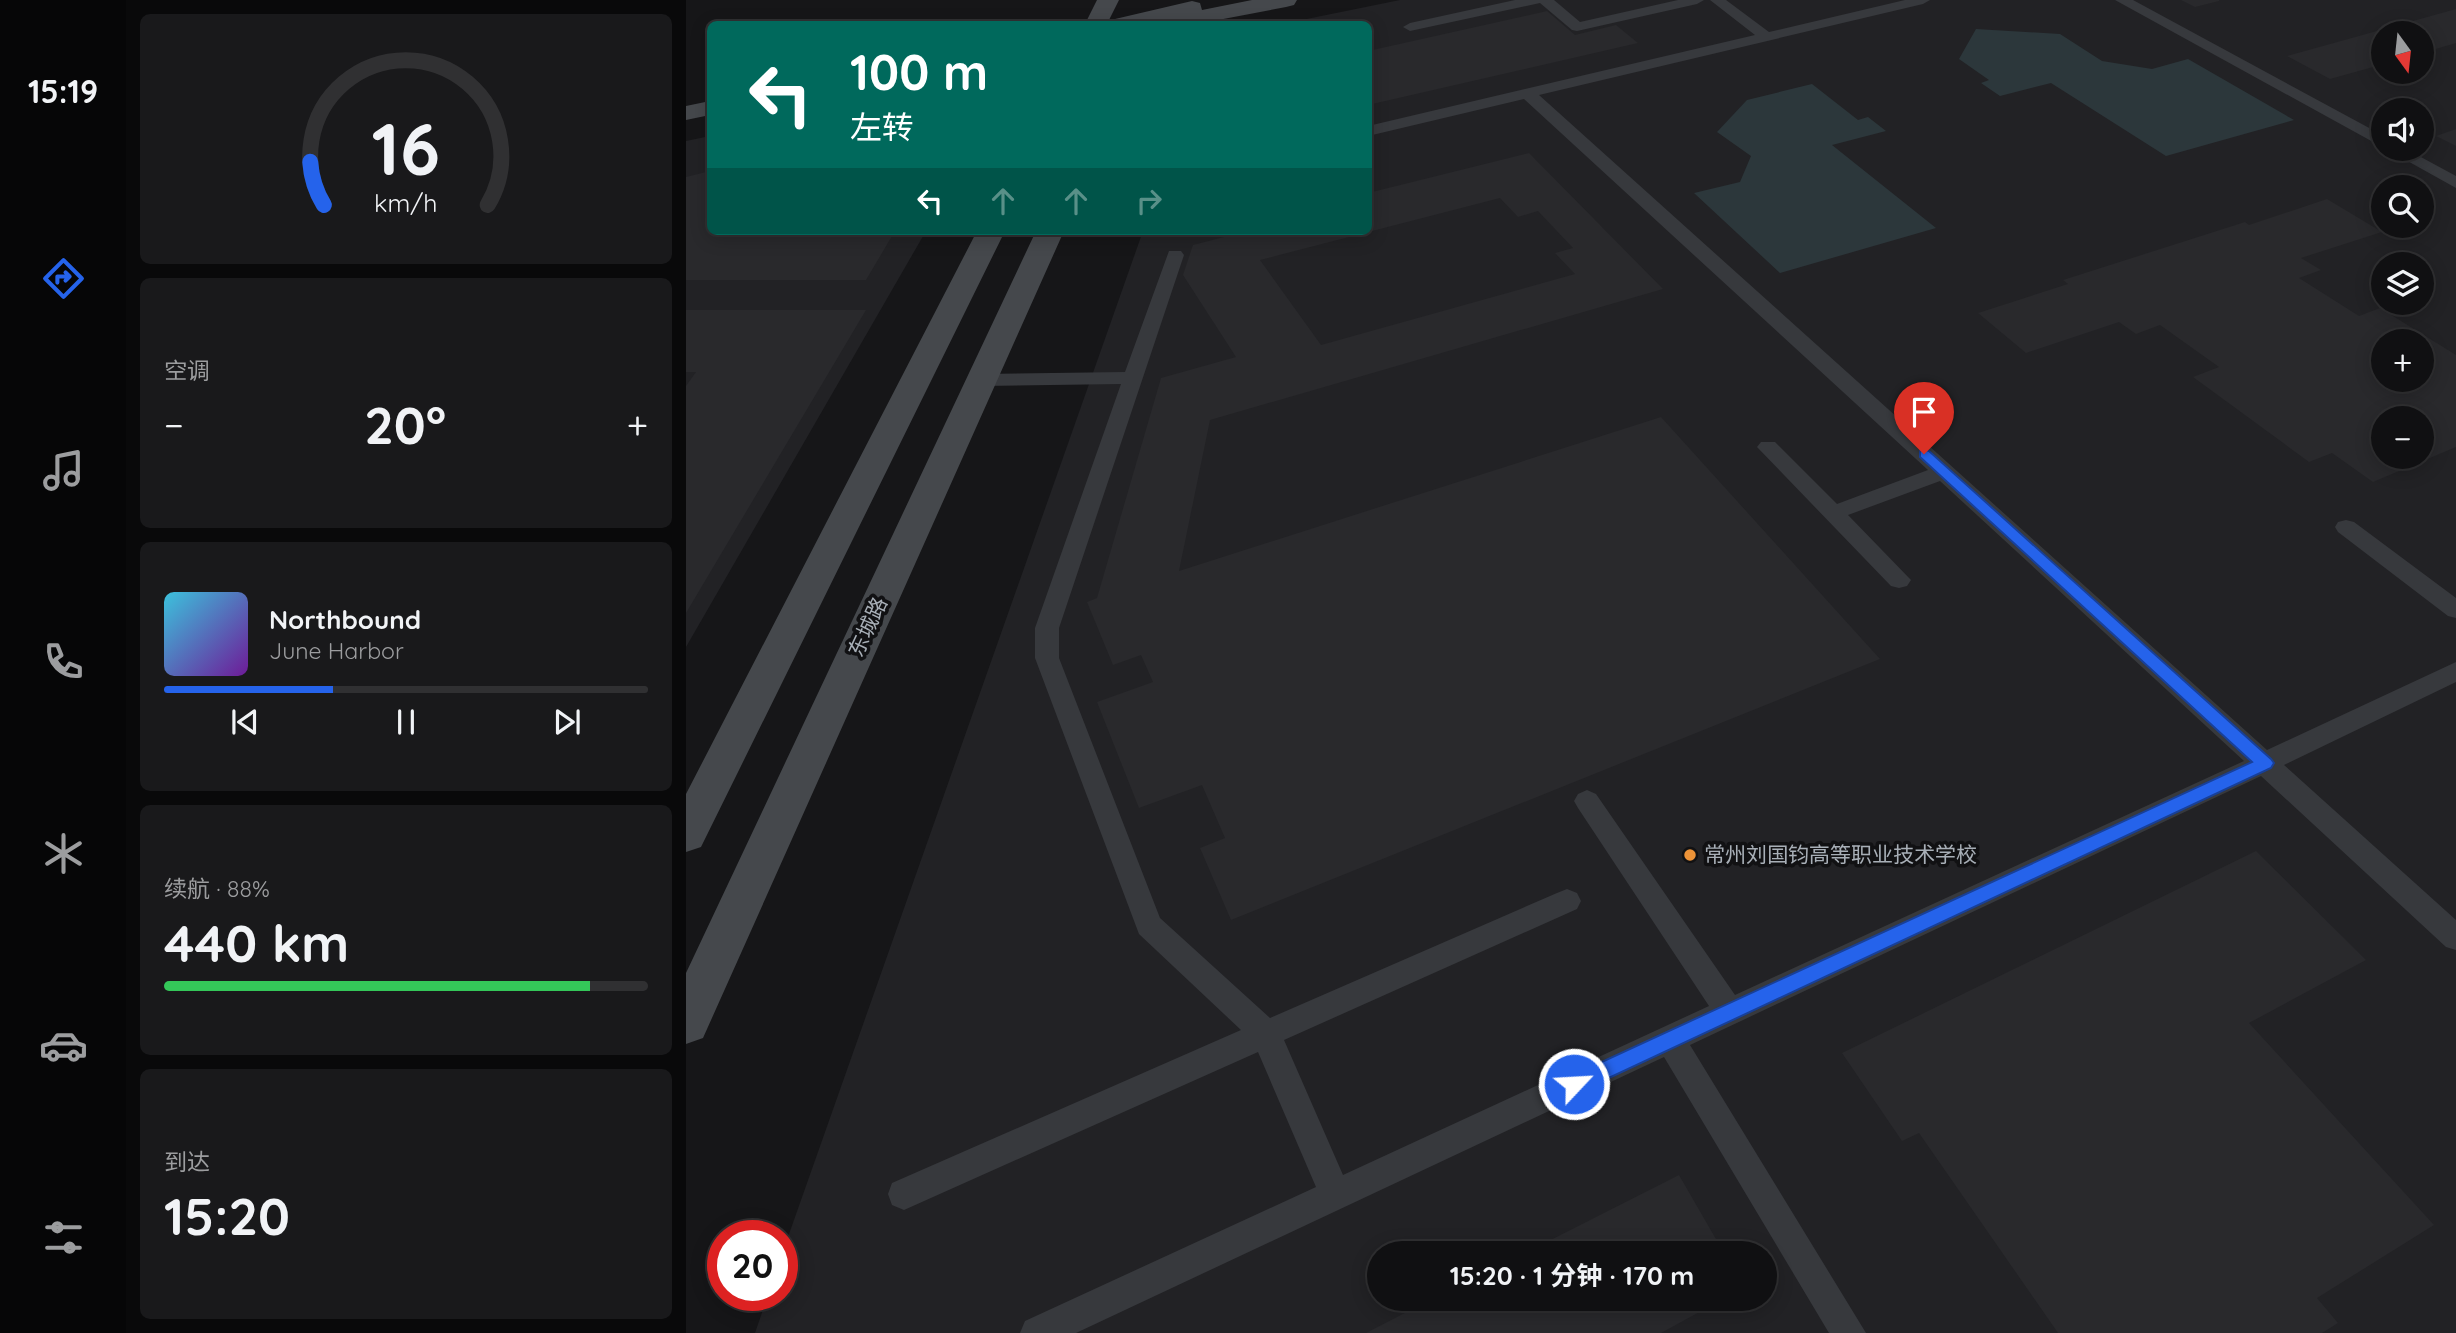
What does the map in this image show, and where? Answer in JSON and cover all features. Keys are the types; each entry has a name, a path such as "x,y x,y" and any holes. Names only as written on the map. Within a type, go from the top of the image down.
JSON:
{"main road":[{"path":"1098,21 1108,0"},
{"path":"1135,21 1232,0"},
{"path":"1154,16 1286,0"},
{"path":"686,113 707,109"},
{"path":"686,835 989,235"},
{"name":"东城路","path":"686,1023 1047,235"}],"lane":[{"path":"1410,27 1535,0"},
{"path":"1545,0 1577,27 1697,0"},
{"path":"1717,0 1767,37"},
{"path":"1839,0 1861,15"},
{"path":"1372,130 1923,0"},
{"path":"2122,0 2371,136"},
{"path":"1527,93 2456,939"},
{"path":"2416,161 2456,183"},
{"path":"1175,255 1047,628 1047,658 1149,925 1266,1034 1335,1194"},
{"path":"981,380 1133,378"},
{"path":"1768,447 1899,580"},
{"path":"1833,513 1944,472"},
{"path":"2346,527 2456,610"},
{"path":"1037,1333 2265,763 2456,671"},
{"path":"1587,801 1730,1012"},
{"path":"904,1194 1567,901"},
{"path":"1670,1040 1849,1333"}],"shaded area":[{"name":"常州刘国钧高等职业技术学校","path":"1400,0 2456,0 2456,1333 755,1333 763,1311 798,1311 798,1220 794,1220 1142,235 1372,235 1372,21 1297,21"},
{"path":"1976,29 2060,34 2102,61 2152,69 2188,59 2294,120 2166,156 2051,83 2000,96 1981,83 1989,80 1959,59"},
{"path":"1812,84 1858,120 1868,117 1886,131 1832,145 1936,228 1780,273 1694,193 1740,182 1751,156 1717,132 1747,100"},
{"path":"707,137 707,235 924,235 686,647 686,141"}],"building":[{"path":"2181,0 2219,0 2219,1 2195,7"},
{"path":"2456,9 2456,43 2434,49 2434,21 2413,21"},
{"path":"1547,11 1575,35 1616,25 1638,43 1372,104 1372,50"},
{"path":"2371,33 2371,68 2330,79 2287,56"},
{"path":"2456,129 2456,146 2436,136"},
{"path":"1529,153 1663,289 1210,420 1179,571 1661,417 1880,659 1231,920 1200,848 1225,838 1202,785 1139,808 1097,702 1153,682 1141,655 1113,665 1087,602 1097,598 1161,378 1236,357 1183,275 1193,245 1224,237 1223,235 1357,235 1260,260 1321,345 1575,274 1555,253 1573,248 1538,211 1518,217 1500,198 1372,231 1372,192"},
{"path":"707,172 707,235 893,235 866,280 686,280 686,177"},
{"path":"2327,199 2371,225 2371,236 2301,258 2321,270 2299,278 2359,316 2371,311 2371,315 2391,315 2414,329 2371,329 2371,392 2434,392 2434,341 2456,355 2456,447 2434,456 2434,406 2371,406 2371,469 2404,469 2373,482 2332,453 2309,462 2193,377 2219,367 2160,325 2136,334 2119,322 2026,353 1978,313 2068,284 2063,280 2245,222 2249,225"},
{"path":"686,310 866,310 686,613 686,386 696,372 686,372"},
{"path":"2256,851 2366,960 2249,1023 2434,1225 2317,1298 2338,1323 2322,1333 2058,1333 1919,1133 1902,1141 1842,1053"},
{"path":"1679,1175 1717,1241 1549,1241"},
{"path":"1409,1311 1701,1311 1661,1333 1366,1333"}],"place":[{"name":"常州刘国钧高等职业技术学校","path":"1690,855"}],"route":[{"path":"1574,1084 2265,763 1924,454"}]}
